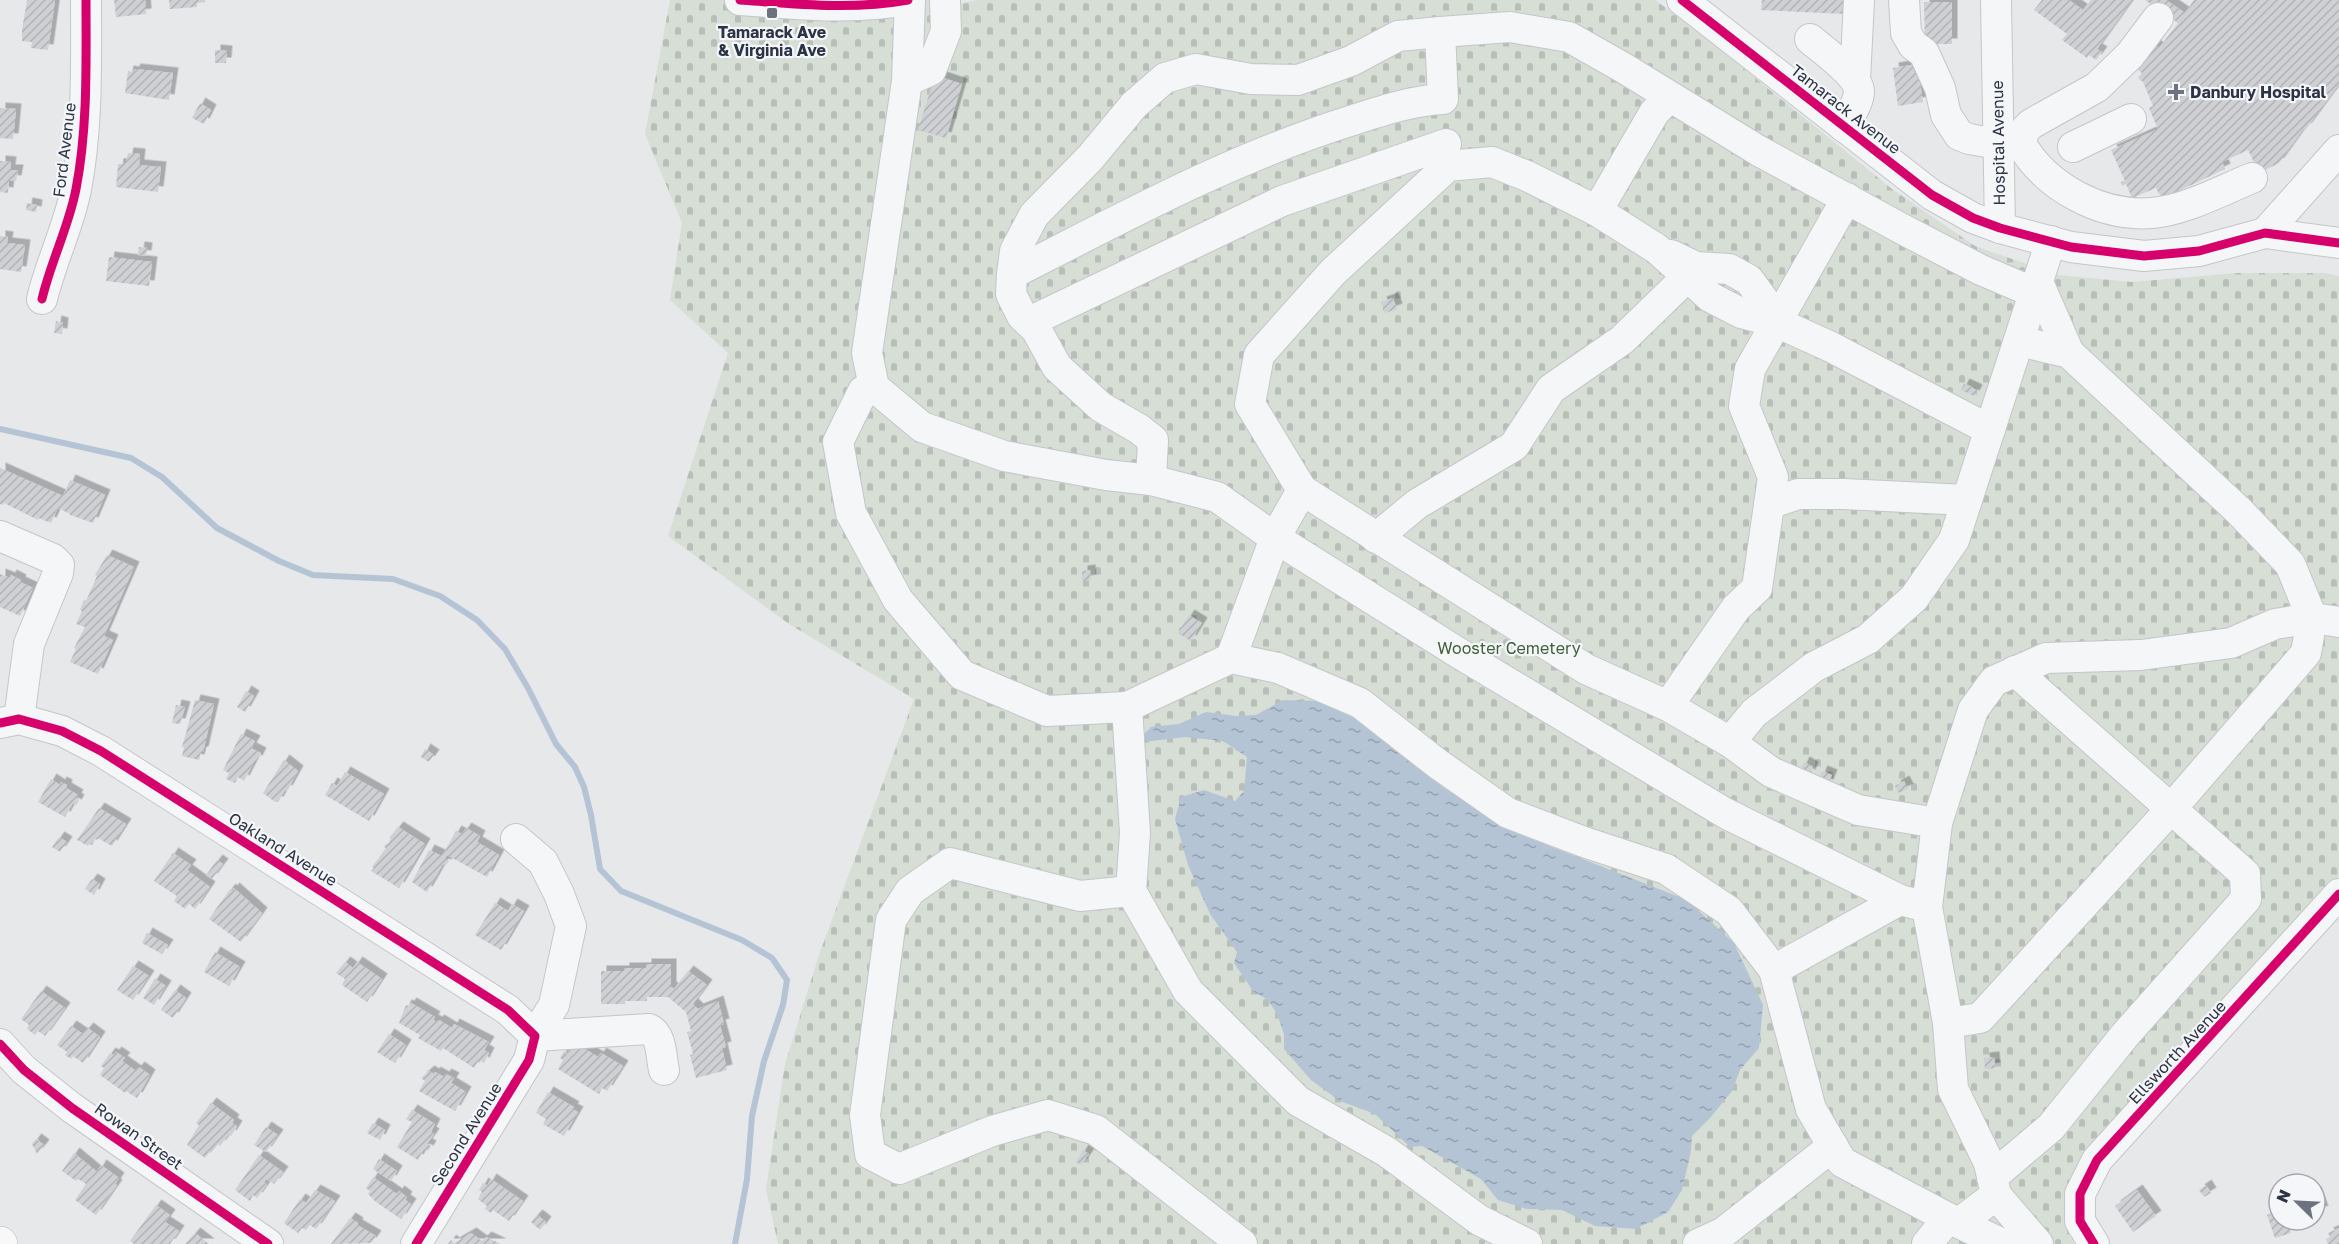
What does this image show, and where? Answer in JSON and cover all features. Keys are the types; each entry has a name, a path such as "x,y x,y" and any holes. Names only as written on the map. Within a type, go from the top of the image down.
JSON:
{"street":[{"name":"Ford Avenue","path":"42,299 77,187 86,94 86,0"},
{"path":"740,0 820,6 885,4 909,0 907,81 867,353 874,387 922,427 1004,456 1106,475 1151,480 1217,497 1275,538 1457,652 1725,813 1913,904"},
{"path":"907,81 931,70 946,31 945,0"},
{"name":"Tamarack Avenue","path":"1682,0 1932,195 1953,208 2000,228"},
{"path":"1844,127 1857,102 1859,91 1855,80 1859,0"},
{"path":"1904,0 1906,33 1912,45 1924,53 1940,88 1946,115 1959,135 1969,139 2009,143 2061,186 2085,201 2114,210 2151,213 2182,206 2252,178"},
{"name":"Hospital Avenue","path":"1996,0 2009,143 2000,228 2071,247 2144,256 2199,251 2265,233 2339,243"},
{"path":"2009,143 2031,124 2097,87 2130,55 2158,18"},
{"path":"1151,480 1153,441 1138,429 1101,408 1056,367 1036,329 1022,316 1011,294 1012,274 1015,251 1034,215 1090,158 1134,105 1165,78 1196,69 1251,79 1298,80 1351,61 1398,36 1510,27 1569,37 1759,151 1904,230 1981,270 2022,287 2036,286"},
{"path":"1440,32 1447,155 1333,272 1259,355 1250,404 1302,490 1586,669 1668,706 1730,742 1771,772 1858,810 1937,823"},
{"path":"1810,39 1855,80"},
{"path":"2073,147 2134,126 2112,74"},
{"path":"1597,211 1654,113 1669,97"},
{"path":"1012,274 1161,198 1302,136 1416,101 1443,99"},
{"path":"2265,233 2339,150"},
{"path":"1029,322 1282,201 1447,155 1492,162 1527,176 1597,211 1657,249 1696,267 1729,269 1749,280 1776,322"},
{"path":"1668,706 1736,608 1757,588 1773,477 1744,406 1750,369 1801,283 1847,198"},
{"path":"1730,742 1754,713 1814,667 1868,639 1914,598 1954,540 2051,241"},
{"path":"1657,249 1710,297 1742,313 1776,322 1831,347 1990,430"},
{"path":"1376,538 1418,504 1514,446 1551,389 1622,340 1688,276"},
{"path":"2036,286 2069,353 2240,511 2290,564 2325,620"},
{"path":"2019,341 2069,353"},
{"path":"874,387 863,391 838,442 851,513 898,600 962,675 1047,711 1127,707 1231,658 1278,668 1360,703 1438,764 1508,813 1584,842 1666,869 1729,911 1774,970 1811,1109 1842,1162 1953,1221 2003,1244"},
{"path":"1231,658 1275,538 1302,490"},
{"path":"1770,504 1798,494 1967,500"},
{"path":"0,536 53,559 59,565 58,573 29,644 9,721"},
{"path":"2038,1244 1994,1186 1989,1163 1953,1089 1948,1023 1913,904 1973,710 1994,681 2046,658 2141,655 2231,643 2275,624 2325,620"},
{"path":"1948,1023 1980,1018 2171,809 2306,653 2325,620"},
{"path":"1927,1244 1994,1186 2050,1127 2125,1035 2246,899 2245,874 2015,671"},
{"path":"1127,707 1135,832 1131,891 1188,991 1298,1101 1386,1152 1479,1220 1527,1244"},
{"name":"Oakland Avenue","path":"9,721 62,731 101,751 508,1010 535,1036"},
{"name":"Second Avenue","path":"416,1244 529,1060 535,1036 554,1005 571,927 559,894 543,862 516,838"},
{"path":"1131,891 1080,896 950,863 910,891 891,920 865,1115 870,1154 899,1169 992,1131 1048,1115 1096,1130 1242,1244"},
{"name":"Ellsworth Avenue","path":"2094,1244 2080,1221 2080,1194 2097,1160 2339,894"},
{"path":"1774,970 1913,904"},
{"path":"535,1036 649,1029 658,1038 664,1070"},
{"name":"Rowan Street","path":"0,1044 24,1070 72,1108 268,1244"},
{"path":"1698,1244 1724,1232 1833,1146"}],"green space":[{"name":"Wooster Cemetery","path":"670,0 935,0 935,9 977,0 1655,0 1696,30 1892,189 1975,246 2058,275 2132,282 2237,273 2324,273 2339,276 2339,877 2087,1156 2071,1189 2065,1211 2068,1233 2075,1244 778,1244 766,1189 785,1064 820,952 914,699 789,624 668,536 728,353 670,300 682,223 645,134"}],"water":[{"path":"1283,700 1317,701 1361,721 1444,788 1534,840 1687,900 1734,943 1763,1005 1759,1048 1740,1070 1732,1091 1692,1136 1682,1190 1668,1212 1636,1229 1595,1226 1562,1210 1527,1209 1498,1200 1481,1179 1422,1146 1410,1147 1375,1114 1340,1101 1311,1080 1284,1049 1284,1034 1277,1014 1268,1000 1253,991 1234,963 1237,952 1210,914 1188,865 1175,819 1181,797 1204,790 1235,801 1244,791 1247,757 1223,741 1185,737 1144,742 1144,734 1151,727 1179,724 1206,712 1236,716 1256,715"}],"building":[{"path":"27,0 55,0 48,50 31,48 32,42 22,41"},
{"path":"114,0 145,0 146,14 116,17"},
{"path":"169,0 205,0 205,2 197,3 197,7 170,9"},
{"path":"1762,0 1845,0 1844,14 1761,10"},
{"path":"2042,0 2069,0 2083,10 2091,0 2132,0 2097,49 2102,52 2096,60 2089,55 2087,58 2062,40 2067,34 2034,10"},
{"path":"2145,0 2166,0 2185,13 2194,0 2339,0 2339,84 2279,163 2259,173 2248,150 2222,162 2225,169 2162,199 2156,188 2132,198 2126,184 2122,186 2121,182 2125,181 2111,150 2158,129 2149,108 2153,106 2143,82 2138,78 2142,73 2133,66 2150,42 2159,48 2178,23"},
{"path":"1924,2 1952,2 1952,44 1925,44"},
{"path":"215,50 227,51 226,63 215,63"},
{"path":"1917,64 1923,102 1898,106 1893,68"},
{"path":"135,69 173,73 169,100 125,93 128,71 134,72"},
{"path":"935,75 962,84 946,138 918,130"},
{"path":"200,103 211,110 204,124 192,118"},
{"path":"0,108 16,109 13,139 0,138"},
{"path":"128,153 140,154 139,165 161,167 158,192 116,187 118,164 126,163"},
{"path":"0,161 11,162 10,170 18,170 16,181 9,180 8,193 0,192"},
{"path":"27,203 37,205 36,212 26,210"},
{"path":"0,236 8,237 7,243 25,245 21,272 0,269"},
{"path":"139,247 147,248 146,256 138,255"},
{"path":"109,257 152,262 149,286 106,281"},
{"path":"1393,298 1397,309 1385,313 1381,302"},
{"path":"56,321 63,323 62,334 54,333"},
{"path":"1964,384 1977,390 1974,396 1961,390"},
{"path":"0,468 63,496 70,480 105,495 93,523 58,508 51,523 38,518 38,520 4,503 0,504"},
{"path":"107,555 134,567 104,636 113,640 98,674 70,662 76,649 74,648 85,627 76,624 82,611 80,610 97,576 95,575"},
{"path":"1090,570 1091,580 1082,581 1082,571"},
{"path":"0,574 10,578 11,575 33,588 20,616 0,607"},
{"path":"1189,615 1202,623 1191,641 1178,633"},
{"path":"246,691 254,696 245,712 237,707"},
{"path":"195,700 214,704 199,760 182,756 184,747 182,747"},
{"path":"176,705 185,707 180,724 172,723"},
{"path":"241,734 255,741 251,748 261,753 244,781 238,777 235,783 226,779 229,773 223,770"},
{"path":"425,749 434,755 429,762 421,757"},
{"path":"284,760 298,771 287,791 285,790 278,802 275,802 263,793"},
{"path":"1804,762 1813,767 1810,775 1800,771"},
{"path":"1822,771 1832,775 1828,785 1818,781"},
{"path":"345,772 384,794 369,821 325,795 332,783 337,786"},
{"path":"51,779 60,785 61,782 67,785 66,788 78,795 76,798 79,800 76,805 73,803 65,817 38,802"},
{"path":"1904,781 1908,789 1899,793 1895,786"},
{"path":"99,808 126,824 112,846 96,837 92,845 88,846 77,840"},
{"path":"398,827 425,844 399,888 371,871 391,839 389,838"},
{"path":"466,828 480,836 477,842 499,855 487,877 447,855 445,859 449,861 446,865 443,864 427,892 412,882 429,850 442,856 456,831 462,834"},
{"path":"59,837 67,842 60,852 52,847"},
{"path":"173,853 191,865 187,870 210,887 195,909 189,904 185,909 174,901 177,896 154,881"},
{"path":"217,860 223,864 212,879 206,875"},
{"path":"92,879 100,884 94,895 85,889"},
{"path":"234,888 262,913 241,942 209,919 230,889 232,891"},
{"path":"495,903 508,911 512,904 524,911 501,950 475,935"},
{"path":"147,933 168,945 162,954 142,943"},
{"path":"215,952 240,967 229,986 204,972"},
{"path":"345,962 353,968 357,962 382,979 367,1002 342,985 345,979 336,973"},
{"path":"646,964 671,964 671,987 674,989 688,971 707,985 693,1004 698,1009 718,1001 724,1024 720,1025 726,1047 722,1048 727,1070 696,1078 690,1055 693,1054 687,1032 691,1031 686,1012 668,997 647,997 647,1001 625,1001 625,1004 601,1004 601,971 646,968"},
{"path":"133,966 149,976 133,1000 117,990"},
{"path":"155,979 166,986 154,1005 143,998"},
{"path":"175,990 186,998 173,1018 161,1010"},
{"path":"41,991 65,1008 45,1036 38,1031 35,1035 27,1029 29,1025 21,1019"},
{"path":"411,1003 435,1017 433,1020 437,1022 439,1020 452,1028 454,1024 489,1042 484,1050 489,1053 484,1063 479,1060 474,1068 443,1048 441,1051 418,1038 420,1035 399,1023 406,1005 409,1006"},
{"path":"71,1026 83,1034 88,1028 100,1037 83,1063 73,1056 71,1059 65,1055 67,1052 57,1045"},
{"path":"389,1034 406,1045 395,1063 377,1052"},
{"path":"574,1042 598,1057 601,1053 623,1066 607,1091 602,1088 599,1094 558,1069 563,1060 560,1058 564,1051 567,1054"},
{"path":"116,1052 125,1058 122,1061 136,1071 139,1067 150,1075 137,1098 126,1091 125,1093 100,1075 104,1068 101,1066 110,1053 114,1055"},
{"path":"1994,1057 1995,1068 1985,1069 1984,1058"},
{"path":"429,1071 454,1078 451,1083 466,1092 455,1111 419,1091 425,1081 421,1078"},
{"path":"548,1092 574,1107 572,1109 578,1112 564,1136 543,1124 546,1119 536,1113"},
{"path":"211,1103 234,1120 232,1123 237,1126 231,1136 229,1134 220,1146 217,1143 205,1158 187,1145 199,1125 196,1123"},
{"path":"412,1110 435,1124 431,1132 434,1134 427,1144 431,1146 428,1151 424,1149 418,1160 397,1147 412,1122 406,1119"},
{"path":"373,1123 385,1130 380,1140 367,1133"},
{"path":"266,1127 278,1135 266,1152 254,1145"},
{"path":"36,1139 44,1145 37,1154 32,1144"},
{"path":"1083,1150 1089,1154 1081,1165 1076,1162"},
{"path":"74,1153 97,1172 101,1165 119,1178 115,1184 117,1185 96,1215 75,1200 86,1184 78,1179 76,1181 62,1171"},
{"path":"259,1155 283,1172 274,1184 266,1179 264,1182 267,1184 257,1198 253,1195 250,1201 235,1190"},
{"path":"379,1159 397,1171 391,1181 373,1169"},
{"path":"373,1177 397,1194 399,1191 407,1197 405,1200 411,1204 401,1219 368,1194 370,1191 366,1188"},
{"path":"491,1179 523,1201 509,1221 493,1210 491,1213 485,1209 487,1206 478,1199 483,1183 487,1186"},
{"path":"2206,1185 2211,1193 2204,1197 2199,1190"},
{"path":"315,1190 335,1201 316,1229 310,1225 306,1230 302,1228 298,1233 284,1223 300,1199 306,1203"},
{"path":"2137,1190 2156,1216 2133,1232 2115,1206"},
{"path":"156,1205 170,1215 165,1222 179,1231 170,1244 134,1244 130,1241"},
{"path":"537,1215 546,1222 540,1230 531,1222"},
{"path":"350,1218 376,1236 371,1243 331,1244"},
{"path":"2339,1228 2339,1244 2328,1244 2326,1239 2330,1237 2328,1233"},
{"path":"2273,1232 2291,1233 2275,1238"},
{"path":"195,1233 209,1244 185,1244"},
{"path":"471,1233 482,1241 486,1237 501,1244 448,1244 451,1240 454,1243"}],"waterway":[{"path":"0,429 131,458 162,477 217,528 279,561 313,575 393,579 440,596 477,620 505,649 528,688 556,744 575,767 584,787 600,869 621,891 742,940 772,958 787,980 783,1005 764,1061 752,1116 747,1179 735,1244"}],"cycle path":[{"path":"42,299 73,203 80,166 85,94 86,0"},
{"path":"740,0 845,5 908,0"},
{"path":"1682,0 1932,195 1973,218 2000,228 2071,247 2144,256 2199,251 2265,233 2339,243"},
{"path":"0,723 19,719 62,731 101,751 508,1010 535,1036 529,1060 416,1244"},
{"path":"2094,1244 2080,1221 2080,1194 2097,1160 2339,894"},
{"path":"0,1044 24,1070 72,1108 268,1244"}],"place":[{"name":"Tamarack Ave & Virginia Ave","path":"772,13"},
{"name":"Danbury Hospital","path":"2176,92"}]}
